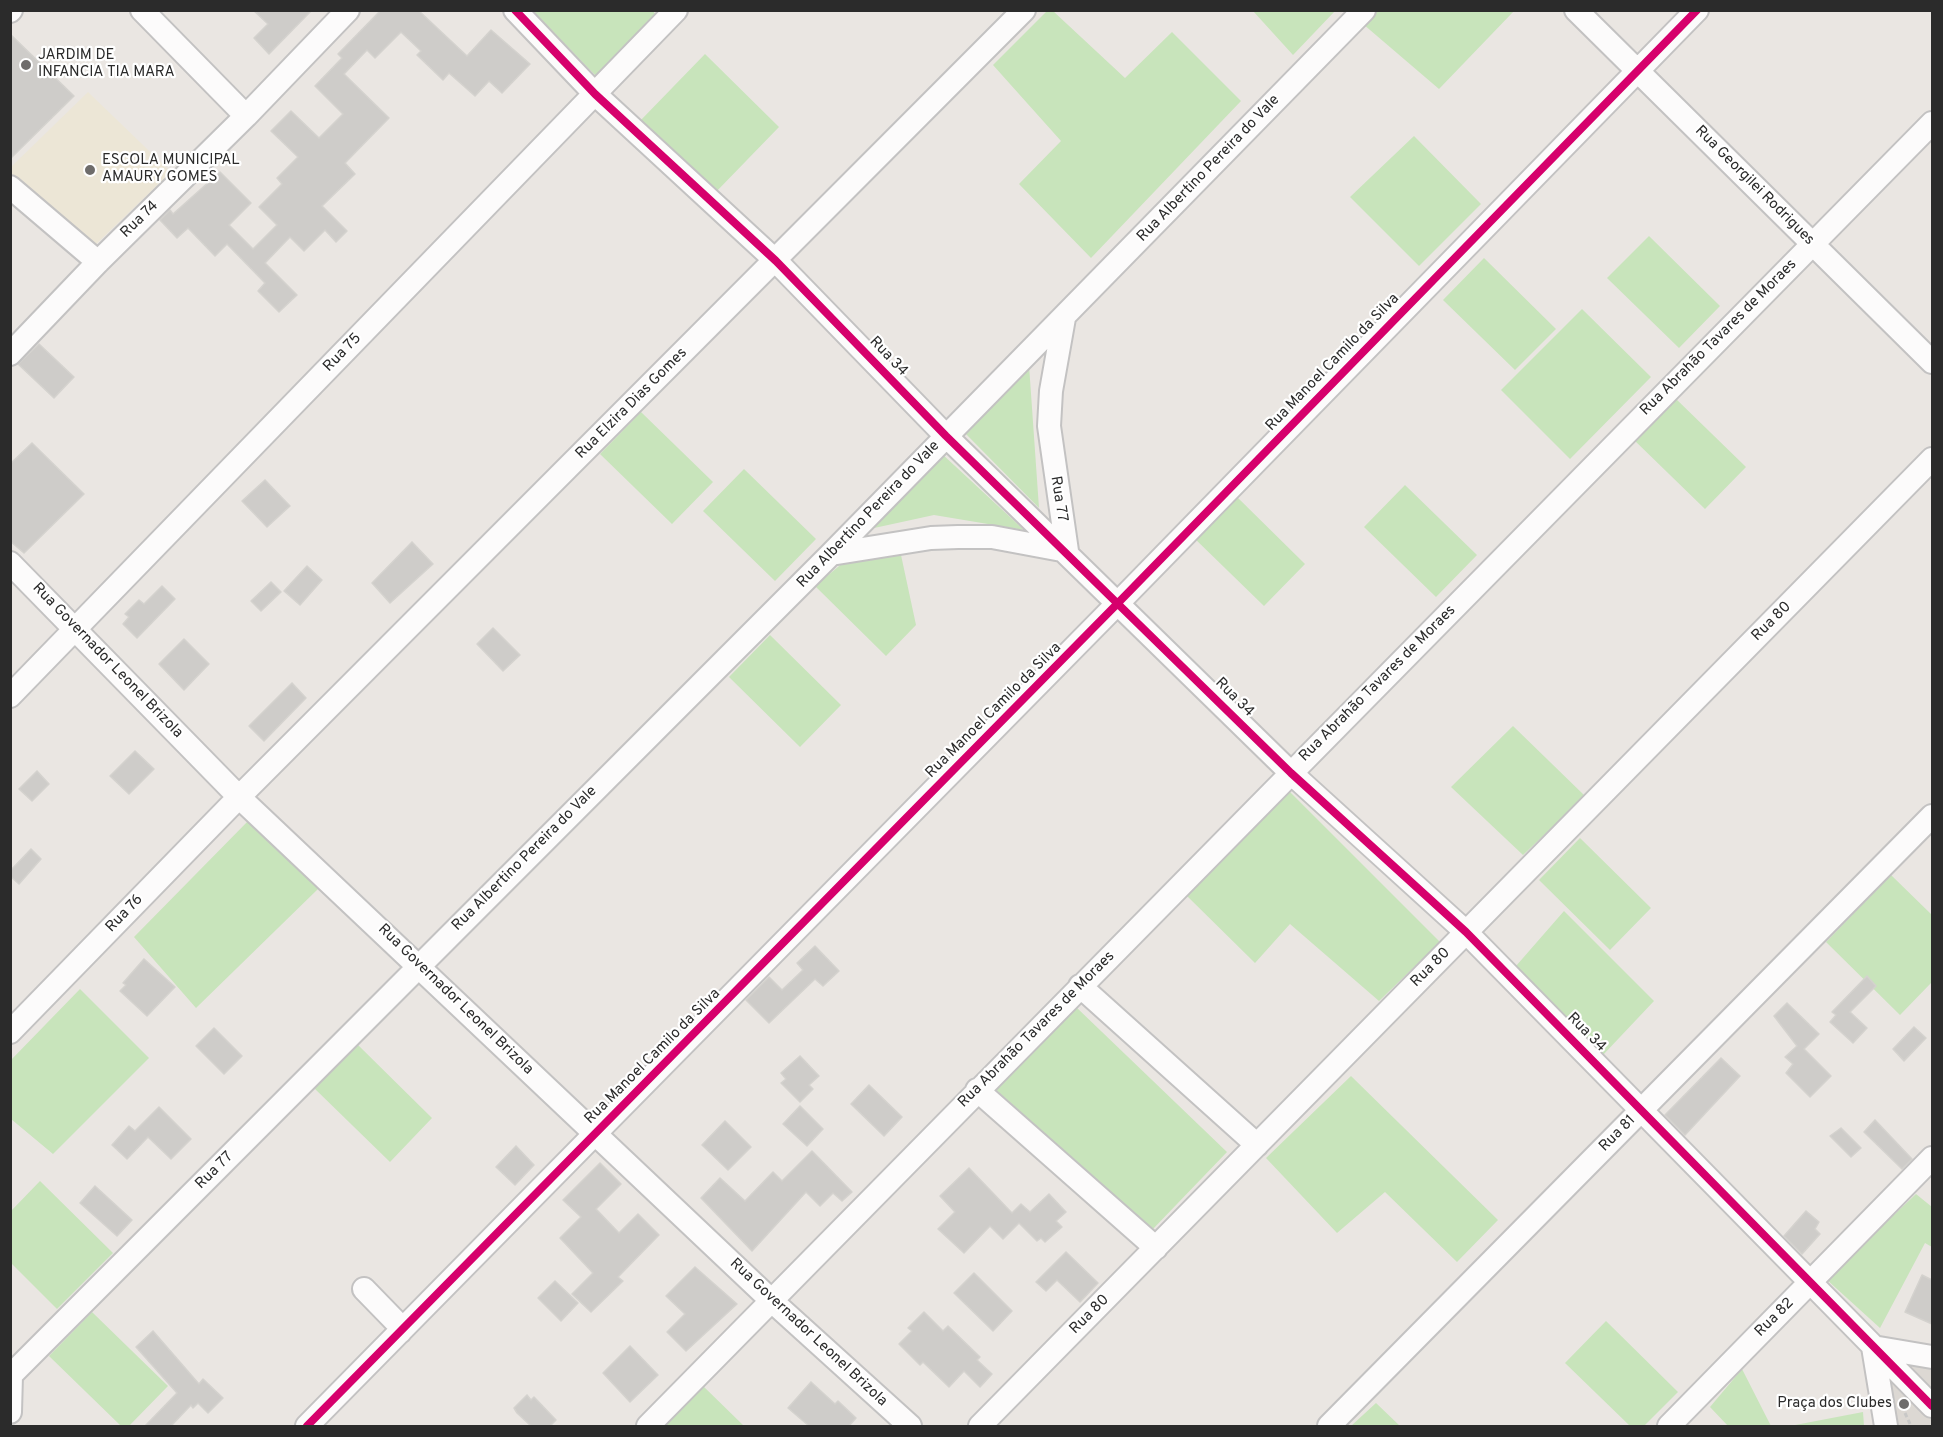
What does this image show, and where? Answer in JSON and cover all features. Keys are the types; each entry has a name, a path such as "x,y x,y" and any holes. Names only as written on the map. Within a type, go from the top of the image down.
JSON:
{"street":[{"path":"142,10 246,117"},
{"name":"Rua 74","path":"10,354 98,262 246,117 348,10"},
{"name":"Rua 34","path":"515,10 595,94 776,261 946,436 1067,551 1291,772 1466,932 1932,1407"},
{"name":"Rua 75","path":"10,696 676,10"},
{"name":"Rua Elzira Dias Gomes","path":"239,797 1024,10"},
{"name":"Rua Albertino Pereira do Vale","path":"419,965 831,554 1364,10"},
{"name":"Rua Georgilei Rodrigues","path":"1576,10 1932,362"},
{"name":"Rua Manoel Camilo da Silva","path":"307,1426 1118,603 1697,10"},
{"name":"Rua Abrahão Tavares de Moraes","path":"648,1426 773,1302 977,1090 1932,123"},
{"path":"10,187 98,262"},
{"name":"Rua 77","path":"1064,318 1051,392 1049,426 1067,551"},
{"name":"Rua 80","path":"980,1426 1932,459"},
{"path":"831,554 931,538 958,537 992,537 1067,551"},
{"name":"Rua Governador Leonel Brizola","path":"10,563 239,797 773,1302 910,1426"},
{"name":"Rua 76","path":"10,1032 239,797"},
{"name":"Rua 81","path":"1329,1426 1932,816"},
{"name":"Rua 77","path":"10,1412 11,1376 419,965"},
{"path":"1080,986 1257,1145"},
{"path":"977,1090 1156,1248"},
{"name":"Rua 82","path":"1669,1426 1932,1158"},
{"path":"364,1289 401,1327 400,1332"},
{"path":"1886,1426 1873,1347 1932,1357"}],"path":[{"path":"1902,1405 1911,1426"}],"shaded area":[{"name":"ESCOLA MUNICIPAL AMAURY GOMES","path":"88,92 171,172 91,249 11,173 10,168"},
{"name":"Praça dos Clubes","path":"1912,1365 1932,1366 1932,1394 1910,1368"},
{"name":"Praça dos Clubes","path":"1893,1382 1903,1388 1932,1418 1932,1426 1895,1426 1889,1384"}],"green space":[{"path":"652,10 657,16 596,76 533,11"},
{"path":"1047,11 1053,11 1125,78 1172,32 1241,101 1091,258 1019,184 1061,141 993,65"},
{"path":"1253,11 1335,11 1293,55"},
{"path":"1376,11 1514,11 1439,89 1363,24"},
{"path":"705,54 779,127 714,194 640,121"},
{"path":"1414,136 1481,204 1419,266 1350,197"},
{"path":"1649,236 1720,306 1679,348 1607,278"},
{"path":"1484,258 1556,329 1515,370 1443,300"},
{"path":"1582,309 1651,377 1570,459 1501,390"},
{"path":"1029,365 1039,508 964,432"},
{"path":"1674,397 1746,467 1705,509 1633,439"},
{"path":"641,412 713,482 672,524 600,454"},
{"path":"941,453 1024,530 934,515 865,530"},
{"path":"744,469 816,539 775,581 703,511"},
{"path":"1405,485 1477,555 1436,597 1364,527"},
{"path":"1234,494 1305,564 1264,606 1192,536"},
{"path":"901,555 916,625 886,656 815,586 850,557"},
{"path":"770,635 841,705 800,747 729,677"},
{"path":"1513,726 1585,796 1523,855 1451,787"},
{"path":"1287,789 1440,942 1379,1001 1290,924 1255,963 1186,895"},
{"path":"249,820 318,889 196,1008 134,937"},
{"path":"1580,838 1651,908 1610,950 1539,880"},
{"path":"1891,875 1932,915 1932,982 1900,1015 1826,942"},
{"path":"1564,911 1654,1001 1603,1055 1516,966"},
{"path":"80,989 149,1058 53,1154 11,1119 11,1060"},
{"path":"1076,1007 1227,1152 1152,1230 995,1089"},
{"path":"357,1044 432,1118 390,1162 314,1088"},
{"path":"1351,1076 1498,1220 1457,1262 1385,1192 1337,1233 1266,1158"},
{"path":"40,1181 113,1253 57,1309 11,1263 11,1211"},
{"path":"1916,1194 1932,1207 1932,1247 1925,1243 1880,1328 1826,1279"},
{"path":"92,1312 168,1386 129,1426 121,1426 49,1356"},
{"path":"1606,1321 1678,1392 1644,1426 1630,1426 1565,1363"},
{"path":"1742,1369 1771,1426 1728,1426 1710,1407"},
{"path":"702,1385 744,1426 661,1426"},
{"path":"1376,1403 1400,1426 1351,1426"},
{"path":"1863,1412 1864,1426 1790,1426"}],"building":[{"path":"253,10 312,10 269,54 254,38 268,24"},
{"path":"381,10 418,10 467,56 491,30 530,64 502,93 489,81 475,96 449,73 443,80 417,55 421,51 401,32 375,58 367,50 344,74 389,118 345,163 355,174 322,206 347,231 336,242 325,230 304,251 290,237 265,263 297,295 279,312 258,291 265,283 227,244 215,256 188,228 177,238 160,220 170,210 173,214 220,172 251,203 229,225 253,249 277,225 259,207 282,184 277,178 298,157 271,131 291,111 319,138 343,114 315,86 342,58 338,54"},
{"name":"JARDIM DE INFANCIA TIA MARA","path":"10,34 74,96 10,159"},
{"path":"39,344 74,377 54,398 18,364"},
{"path":"32,443 84,494 24,553 10,541 10,464"},
{"path":"265,480 290,506 267,527 242,501"},
{"path":"412,542 433,564 390,603 372,583"},
{"path":"307,566 322,580 300,605 284,591"},
{"path":"271,582 281,592 261,611 251,601"},
{"path":"162,586 175,599 137,638 123,624 129,617 125,614 139,600 144,604"},
{"path":"493,628 520,655 503,671 477,644"},
{"path":"184,639 209,664 184,690 159,664"},
{"path":"292,683 306,698 264,741 249,726"},
{"path":"135,751 154,769 129,794 110,776"},
{"path":"37,771 49,784 32,801 19,789"},
{"path":"31,849 41,859 19,884 10,876 10,871"},
{"path":"815,946 839,971 823,986 815,979 769,1023 746,1000 769,977 782,990 803,970 797,963"},
{"path":"144,959 175,987 147,1016 120,991 126,985 123,983"},
{"path":"1867,976 1876,986 1850,1012 1867,1028 1853,1043 1830,1022 1836,1015 1832,1012"},
{"path":"1787,1003 1819,1034 1804,1049 1831,1076 1810,1097 1786,1073 1793,1064 1785,1057 1797,1046 1774,1016"},
{"path":"1914,1027 1926,1038 1904,1061 1893,1049"},
{"path":"214,1028 242,1056 224,1074 196,1046"},
{"path":"800,1056 819,1076 809,1085 813,1089 800,1102 781,1083 786,1079 781,1073"},
{"path":"1721,1058 1740,1076 1685,1135 1665,1115"},
{"path":"869,1085 902,1117 884,1136 851,1104"},
{"path":"800,1106 823,1129 807,1146 783,1124"},
{"path":"159,1107 191,1139 171,1159 148,1137 127,1159 112,1145 129,1126 135,1131"},
{"path":"1875,1120 1912,1159 1902,1169 1864,1132"},
{"path":"725,1121 751,1147 728,1170 702,1145"},
{"path":"1841,1128 1861,1148 1851,1157 1830,1136"},
{"path":"516,1146 534,1165 515,1185 496,1167"},
{"path":"812,1151 852,1192 842,1201 833,1193 820,1206 806,1192 752,1251 701,1198 720,1178 745,1201 773,1172 782,1181"},
{"path":"600,1163 621,1184 596,1209 619,1233 638,1214 659,1235 618,1277 623,1281 591,1312 572,1294 593,1273 560,1238 581,1217 563,1200"},
{"path":"969,1168 1012,1213 1021,1204 1030,1212 1049,1194 1066,1212 1056,1221 1062,1227 1045,1242 1041,1238 1037,1241 1019,1223 1003,1239 990,1226 964,1253 938,1229 955,1212 940,1196"},
{"path":"95,1186 132,1220 117,1236 80,1203"},
{"path":"1806,1211 1819,1222 1815,1229 1820,1234 1802,1254 1784,1236"},
{"path":"1066,1252 1098,1283 1080,1302 1057,1280 1046,1291 1036,1282"},
{"path":"695,1267 737,1304 686,1351 667,1332 685,1314 666,1296"},
{"path":"974,1273 1012,1311 993,1331 954,1293"},
{"path":"1922,1275 1932,1280 1932,1324 1905,1312"},
{"path":"555,1281 578,1303 561,1321 538,1298"},
{"path":"924,1312 943,1331 948,1326 980,1357 977,1360 992,1374 980,1387 964,1371 949,1387 923,1362 920,1365 899,1344 912,1331 908,1328"},
{"path":"153,1331 199,1384 203,1379 223,1398 208,1413 198,1403 193,1408 191,1405 171,1426 145,1426 177,1393 136,1347"},
{"path":"630,1346 658,1375 630,1402 603,1373"},
{"path":"811,1382 835,1404 838,1401 856,1418 849,1426 809,1426 788,1408"},
{"path":"527,1395 531,1400 534,1397 556,1420 550,1426 531,1426 517,1413 514,1408"}],"cycle path":[{"path":"515,10 595,94 776,261 946,436 1291,773 1466,932 1932,1406"},
{"path":"307,1426 1118,603 1697,10"}],"place":[{"name":"JARDIM DE INFANCIA TIA MARA","path":"26,65"},
{"name":"ESCOLA MUNICIPAL AMAURY GOMES","path":"90,170"},
{"name":"Praça dos Clubes","path":"1904,1404"}]}
